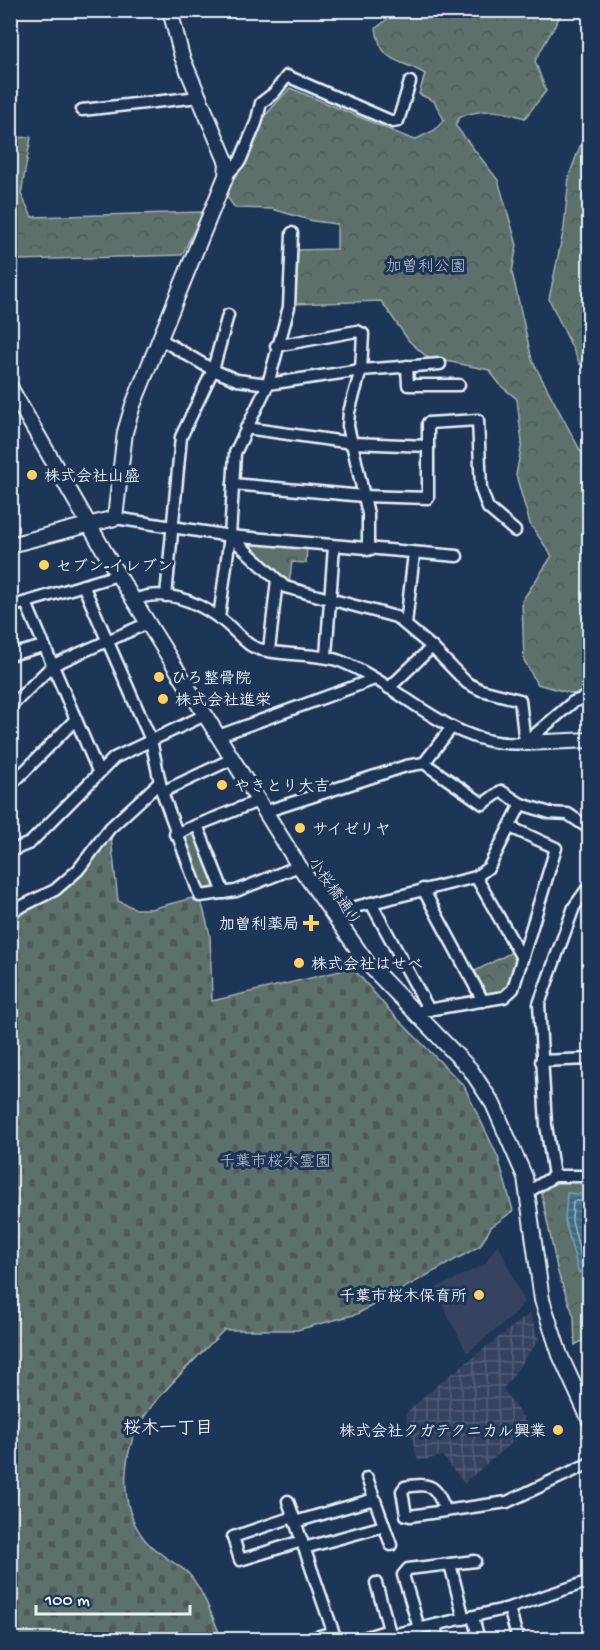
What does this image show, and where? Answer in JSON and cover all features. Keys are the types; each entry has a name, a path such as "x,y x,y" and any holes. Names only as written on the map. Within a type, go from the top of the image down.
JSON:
{"street":[{"path":"115,518 125,432 226,176 227,163 182,57 170,10"},
{"path":"226,176 240,161 256,123 261,103 274,93 287,76 393,122 398,121 410,82"},
{"path":"82,110 200,97"},
{"path":"219,618 230,536 235,453 268,384 276,346 288,307 292,233"},
{"path":"166,596 181,437 213,370 228,315"},
{"path":"276,346 357,331 363,334 361,370 349,412 348,426 368,514 368,550"},
{"path":"162,340 213,370 237,380 268,384 361,370 440,364"},
{"path":"407,366 408,385 459,385"},
{"name":"小桜橋通り","path":"10,387 118,575 204,716 331,914 368,964 422,1011 470,1069 493,1104 512,1143 528,1192 542,1300 560,1355 590,1420"},
{"path":"233,484 363,496 428,498 428,423 478,420 481,489 488,508 515,531"},
{"path":"246,428 352,443 428,446"},
{"path":"10,544 115,518 230,536 368,550 457,556"},
{"path":"230,536 285,587 396,618 432,647 467,683 481,690 520,700 525,743"},
{"path":"327,656 334,546"},
{"path":"406,624 414,553"},
{"path":"10,607 118,575"},
{"path":"269,650 277,580"},
{"path":"83,585 151,740 160,787 200,896 236,891 299,866"},
{"path":"134,600 149,594 188,599 219,618 252,646 327,656 375,679 427,715 495,743 590,740"},
{"path":"26,603 98,771"},
{"path":"10,707 53,665 148,623"},
{"path":"10,655 44,646"},
{"path":"389,688 432,647"},
{"path":"218,736 375,679"},
{"path":"525,743 573,702 590,696"},
{"path":"10,851 30,843 98,771 114,758 204,716"},
{"path":"10,786 76,719"},
{"path":"176,834 197,825 261,806 424,763 452,727"},
{"path":"10,912 55,890 78,870 110,828 160,787 232,759"},
{"path":"424,763 483,804 501,791 521,804 550,813 568,814 587,827 590,825"},
{"path":"331,914 476,877 489,867 521,804"},
{"path":"197,825 224,893"},
{"path":"371,903 422,1011 504,997 513,989 556,848 510,827"},
{"path":"476,877 522,957"},
{"path":"554,1176 541,1061 539,1004 574,908 590,885"},
{"path":"423,889 483,1001"},
{"path":"541,1061 590,1059"},
{"path":"528,1192 554,1176 590,1176"},
{"path":"446,1511 507,1502 590,1463"},
{"path":"367,1478 392,1545"},
{"path":"374,1499 233,1537 240,1560 384,1526"},
{"path":"288,1501 335,1636 307,1640"},
{"path":"419,1628 403,1575 405,1571 476,1562"},
{"path":"450,1564 468,1618 479,1640"},
{"path":"357,1640 391,1635 510,1608 590,1581"},
{"path":"376,1583 391,1635"},
{"path":"510,1608 518,1640"},
{"path":"436,1625 437,1640"}],"shaded area":[{"name":"千葉市桜木保育所","path":"498,1243 524,1302 515,1314 467,1353 434,1289 485,1264"},
{"path":"530,1313 539,1340 503,1389 530,1428 464,1483 442,1456 418,1461 405,1414 436,1386"}],"green space":[{"name":"加曽利公園","path":"398,11 563,11 535,61 546,91 525,118 508,113 485,111 460,117 455,125 498,180 517,245 512,272 532,360 589,463 589,689 574,694 537,684 524,660 522,601 552,556 530,524 516,475 522,443 517,399 501,386 489,370 427,357 409,341 381,301 293,304 296,250 337,249 337,224 313,221 272,209 235,208 225,194 261,120 290,88 414,140 435,130 444,120 434,101 419,94 425,74 387,55 378,40 376,28"},
{"path":"590,135 589,373 580,364 549,299 564,228 569,176 583,138"},
{"path":"31,137 21,194 32,217 203,212 182,255 19,260 11,223 11,138"},
{"path":"250,542 307,547 306,563 292,562 289,584 247,547"},
{"name":"千葉市桜木霊園","path":"110,828 118,901 136,909 151,909 200,896 210,935 212,1001 353,968 389,1010 464,1086 498,1157 513,1211 491,1227 480,1246 357,1314 297,1330 224,1330 149,1410 132,1441 128,1458 126,1493 130,1510 136,1527 146,1541 192,1577 207,1603 222,1639 11,1640 11,912 55,890"},
{"path":"190,833 195,834 216,884 215,889 200,890 183,836"},
{"path":"514,951 519,960 510,988 501,993 487,994 475,971"},
{"path":"554,1179 589,1180 589,1337 575,1345 574,1317 558,1273 540,1187"}],"water":[{"path":"567,1193 589,1195 589,1267 579,1273 565,1221"}],"place":[{"name":"株式会社山盛","path":"32,475"},
{"name":"セブン-イレブン","path":"44,565"},
{"name":"ひろ整骨院","path":"159,677"},
{"name":"株式会社進栄","path":"163,699"},
{"name":"やきとり大吉","path":"222,785"},
{"name":"サイゼリヤ","path":"300,828"},
{"name":"加曽利薬局","path":"311,923"},
{"name":"株式会社はせべ","path":"299,963"},
{"name":"千葉市桜木保育所","path":"479,1295"},
{"name":"株式会社クガテクニカル興業","path":"558,1430"}],"district":[{"name":"桜木一丁目","path":"168,1427"}]}
